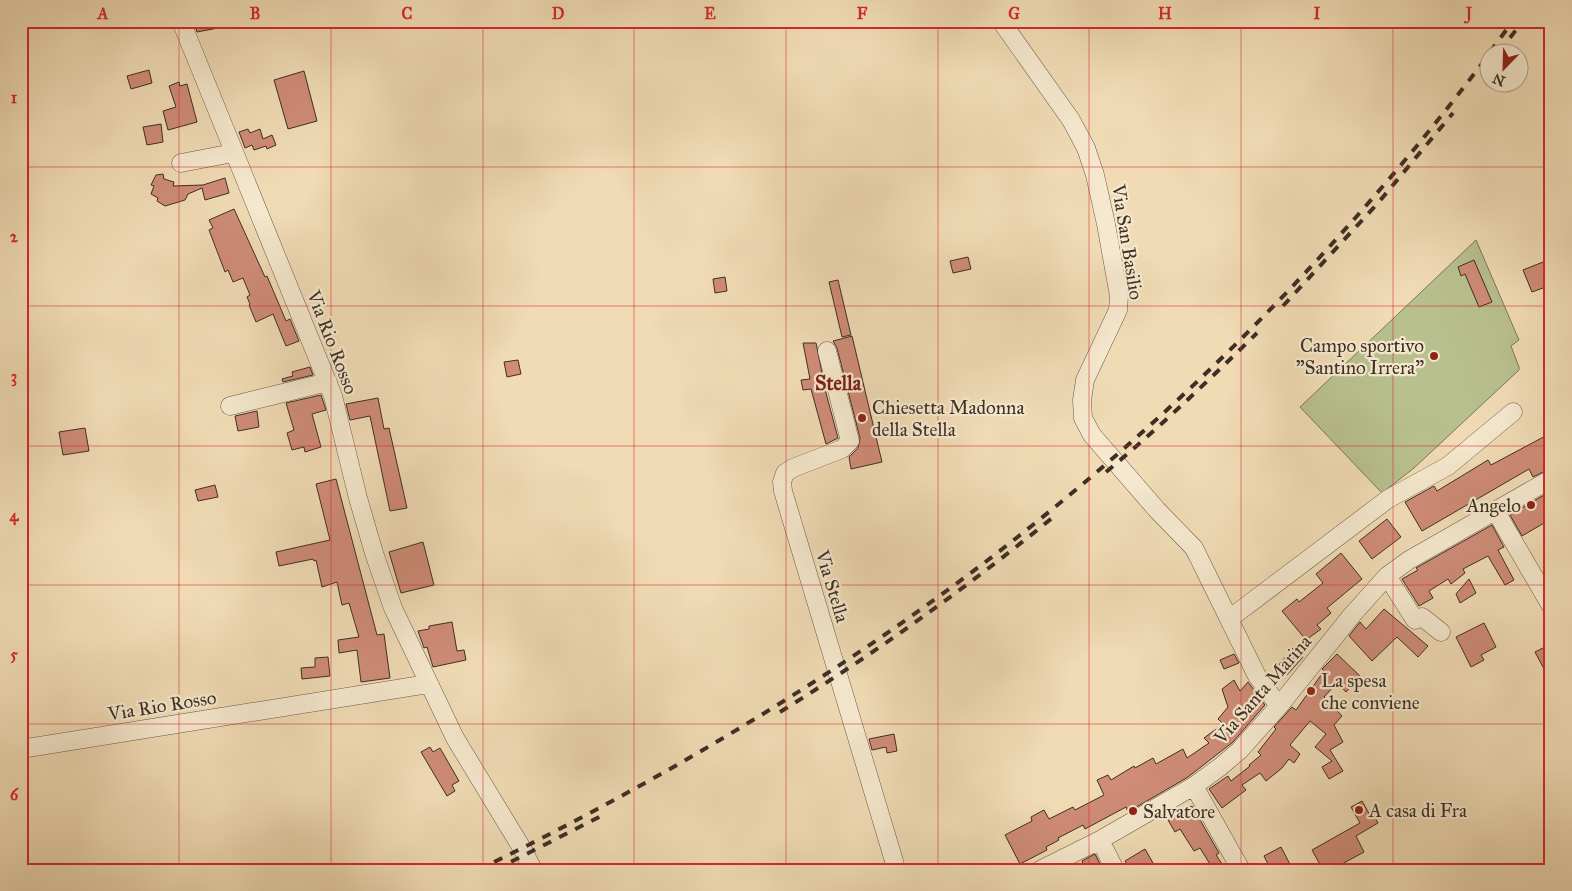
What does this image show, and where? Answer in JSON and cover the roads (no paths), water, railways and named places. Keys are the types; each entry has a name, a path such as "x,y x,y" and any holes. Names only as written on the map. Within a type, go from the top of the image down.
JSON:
{"street":[{"name":"Via Rio Rosso","path":"181,21 233,153 328,382 358,498 393,608 455,738 523,850 533,870"},
{"name":"Via San Basilio","path":"1001,21 1071,120 1086,148 1095,175 1106,224 1119,296 1118,310 1085,380 1082,400 1083,418 1092,435 1157,510 1194,548 1257,676 1279,706"},
{"path":"181,163 233,153"},
{"name":"Via Stella","path":"827,351 850,441 842,449 793,468 785,473 782,491 894,861 893,870"},
{"path":"230,406 328,382"},
{"path":"1229,619 1388,499 1448,466 1513,412"},
{"name":"Via Santa Marina","path":"1040,870 1100,840 1194,786 1240,750 1279,706 1352,615 1387,576 1408,560 1551,479"},
{"path":"1495,510 1551,606"},
{"path":"1387,576 1415,620 1422,617 1441,632"},
{"name":"Via Rio Rosso","path":"21,749 428,684"},
{"path":"1194,786 1241,870"},
{"path":"1100,840 1115,870"}],"railway":[{"path":"1497,42 1513,21"},
{"path":"1507,42 1523,21"},
{"path":"478,870 666,771 788,698 906,620 1038,521 1179,399 1246,334 1311,267 1373,198 1480,66"},
{"path":"1283,306 1378,203 1453,113"},
{"path":"1106,472 1183,404 1257,333"},
{"path":"780,712 922,618 1057,514"},
{"path":"495,870 605,814"}],"place":[{"name":"Campo sportivo \"Santino Irrera\"","path":"1434,356"},
{"name":"Chiesetta Madonna della Stella","path":"862,418"},
{"name":"Angelo","path":"1531,505"},
{"name":"La spesa che conviene","path":"1311,691"},
{"name":"A casa di Fra","path":"1359,810"},
{"name":"Salvatore","path":"1133,811"}],"district":[{"name":"Stella","path":"838,383"}]}
